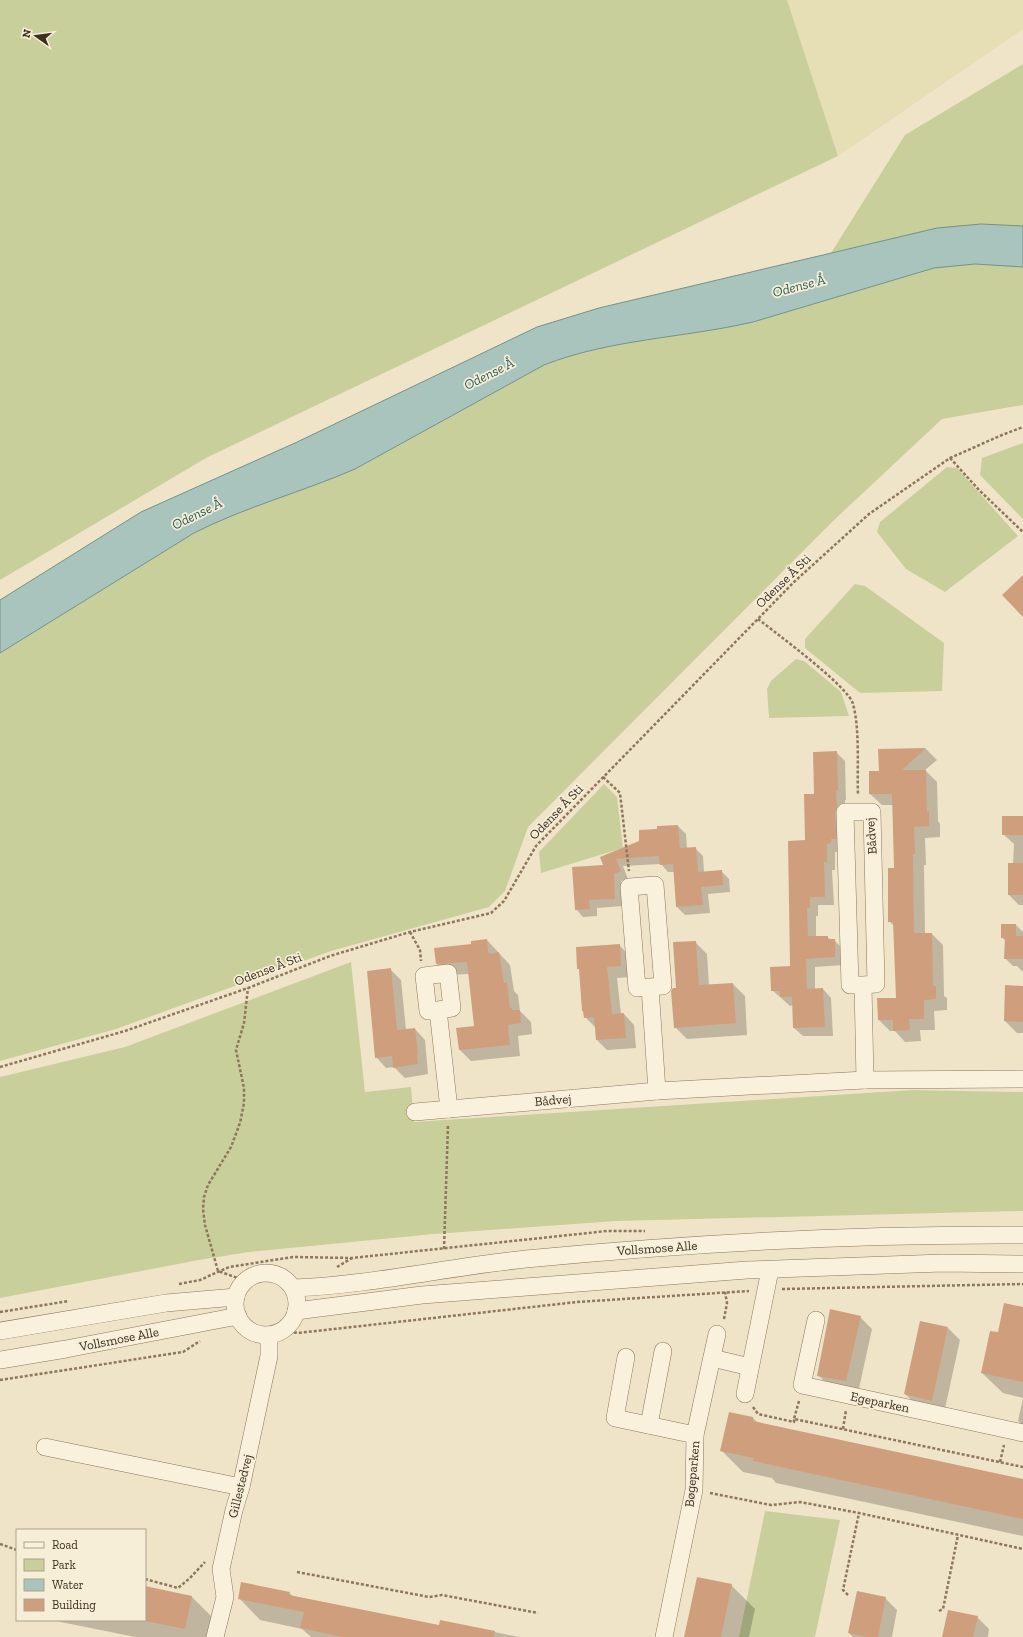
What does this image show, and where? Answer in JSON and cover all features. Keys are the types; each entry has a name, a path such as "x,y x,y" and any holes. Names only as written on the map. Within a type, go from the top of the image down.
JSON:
{"street":[{"name":"Bådvej","path":"845,812 872,812 876,984 863,985 850,985 845,812"},
{"path":"655,885 663,986 650,987 637,988 629,887 655,885"},
{"path":"448,973 452,1008 438,1010 428,1011 424,976 448,973"},
{"path":"863,985 865,1080"},
{"path":"650,987 657,1091"},
{"path":"438,1010 449,1109"},
{"name":"Bådvej","path":"415,1112 657,1091 865,1080 1023,1079"},
{"name":"Vollsmose Alle","path":"293,1288 333,1287 478,1264 615,1250 744,1241 943,1234 1023,1235"},
{"path":"296,1311 422,1295 481,1292 616,1279 770,1270 943,1264 1023,1264"},
{"path":"745,1394 770,1270"},
{"path":"266,1273 276,1275 286,1280 293,1288 297,1299 296,1311 291,1322 275,1333 259,1334 242,1324 236,1307 236,1297 240,1288 246,1281 255,1275 266,1273"},
{"name":"Vollsmose Alle","path":"0,1331 166,1303 236,1297"},
{"name":"Vollsmose Alle","path":"0,1360 66,1350 238,1316"},
{"path":"802,1385 816,1320"},
{"name":"Gillestedvej","path":"215,1637 225,1597 221,1569 234,1510 241,1487 268,1356 275,1333"},
{"name":"Bøgeparken","path":"664,1637 694,1490 696,1435 717,1334"},
{"path":"649,1425 663,1351"},
{"path":"626,1357 615,1418 696,1435"},
{"path":"712,1358 750,1367"},
{"name":"Egeparken","path":"802,1385 1023,1433"},
{"path":"45,1447 241,1487"}],"path":[{"name":"Odense Å Sti","path":"0,1067 125,1032 248,988 330,956 410,932 491,913 504,901 536,846 794,582 868,514 950,458 1023,427"},
{"path":"950,458 1023,532"},
{"path":"758,619 842,686 853,702 856,722 858,812"},
{"path":"603,777 620,793 628,860 629,887"},
{"path":"410,932 420,950 424,976"},
{"path":"246,1281 218,1271 203,1210 204,1198 208,1185 231,1147 240,1123 244,1103 244,1088 236,1050 244,1023 248,988"},
{"path":"444,1248 449,1109"},
{"path":"275,1333 298,1333 577,1302 725,1292 1023,1284"},
{"path":"717,1334 722,1329 727,1303 725,1292"},
{"path":"0,1380 182,1352 205,1338"},
{"path":"758,1414 794,1422 802,1385"},
{"path":"794,1419 1023,1467"},
{"path":"694,1490 771,1505 800,1502 859,1512 958,1535 1023,1548"},
{"path":"848,1595 843,1590 859,1512"},
{"path":"939,1611 943,1609 958,1535"},
{"path":"0,1544 16,1550"},
{"path":"146,1579 178,1588 208,1559"},
{"path":"297,1572 429,1598 442,1595 538,1613"}],"shaded area":[{"path":"787,0 1023,0 1023,29 838,156"}],"green space":[{"path":"0,0 787,0 838,156 206,458 0,580"},
{"path":"1023,64 1023,226 981,224 831,253 905,135"},
{"path":"975,264 1023,267 1023,405 942,419 832,522 528,827 505,891 489,907 331,951 116,1029 0,1061 0,653 194,533 253,507 355,469 544,365 569,356 621,344 753,322 934,268"},
{"path":"1023,443 1023,519 980,475 982,458"},
{"path":"947,467 957,468 1018,536 945,592 906,569 877,532 880,522"},
{"path":"855,584 865,586 944,643 942,691 860,693 805,648 805,639"},
{"path":"796,659 804,661 841,692 849,716 769,718 767,689 771,681"},
{"path":"604,784 617,797 623,848 541,873 539,852"},
{"path":"351,962 365,1092 411,1087 414,1122 913,1090 1023,1092 1023,1211 616,1221 434,1234 249,1252 199,1260 0,1298 0,1077 125,1047"},
{"path":"765,1511 840,1520 815,1637 739,1637"}],"water":[{"name":"Odense Å","path":"981,224 1023,226 1023,267 975,264 934,268 753,322 621,344 569,356 544,365 355,469 253,507 194,533 0,653 0,600 141,512 295,443 537,327 599,308 937,228"}],"building":[{"path":"1023,575 1023,617 1002,595"},
{"path":"926,748 902,770 926,770 929,826 914,827 914,933 932,933 933,986 936,986 936,999 924,1000 924,1019 909,1019 910,1030 893,1031 893,1020 878,1020 877,998 896,998 893,922 888,922 888,868 894,868 892,794 869,794 869,771 879,771 878,749"},
{"path":"837,751 838,791 836,791 837,807 835,812 836,839 831,839 831,843 827,844 827,862 824,862 825,897 810,897 810,908 807,908 808,936 828,936 828,939 835,939 835,957 806,959 807,989 823,988 825,1027 793,1028 792,997 780,997 780,991 771,991 770,967 790,966 788,841 805,840 804,794 814,794 813,752"},
{"path":"1002,816 1023,816 1023,835 1002,835"},
{"path":"678,825 680,848 696,847 698,872 722,870 723,885 701,887 703,905 676,907 673,864 660,865 659,856 616,859 621,871 614,874 615,899 589,900 590,909 575,910 572,867 603,865 600,857 639,841 639,830 657,829 657,826"},
{"path":"1008,863 1023,863 1023,895 1008,895"},
{"path":"1001,924 1016,924 1016,936 1023,936 1023,959 1004,959 1005,938 1001,938"},
{"path":"487,939 488,952 490,954 499,952 504,983 507,982 510,1008 512,1008 512,1010 520,1010 521,1023 508,1025 510,1045 459,1050 456,1028 474,1026 467,962 436,964 434,948 471,944 471,941"},
{"path":"696,941 699,985 733,983 736,1023 674,1028 671,991 673,988 676,988 673,942"},
{"path":"620,944 621,966 607,967 612,1014 624,1013 626,1038 596,1040 594,1017 584,1018 582,1011 576,947"},
{"path":"391,968 397,1030 415,1028 418,1053 418,1064 393,1068 392,1056 375,1058 367,971"},
{"path":"1005,985 1023,986 1023,1022 1004,1021"},
{"path":"1004,1303 1023,1307 1023,1382 981,1373 990,1331 998,1332"},
{"path":"830,1309 861,1316 846,1381 817,1376"},
{"path":"920,1321 948,1327 932,1401 904,1394"},
{"path":"729,1412 753,1417 753,1421 1023,1479 1023,1519 753,1461 754,1458 720,1451"},
{"path":"697,1577 732,1584 721,1637 684,1637"},
{"path":"241,1582 290,1592 289,1595 439,1625 440,1620 495,1631 494,1637 342,1637 300,1628 304,1612 238,1599"},
{"path":"146,1586 192,1596 185,1629 145,1621"},
{"path":"857,1591 886,1597 878,1637 867,1637 848,1633"},
{"path":"948,1610 978,1616 973,1637 942,1637"}]}
